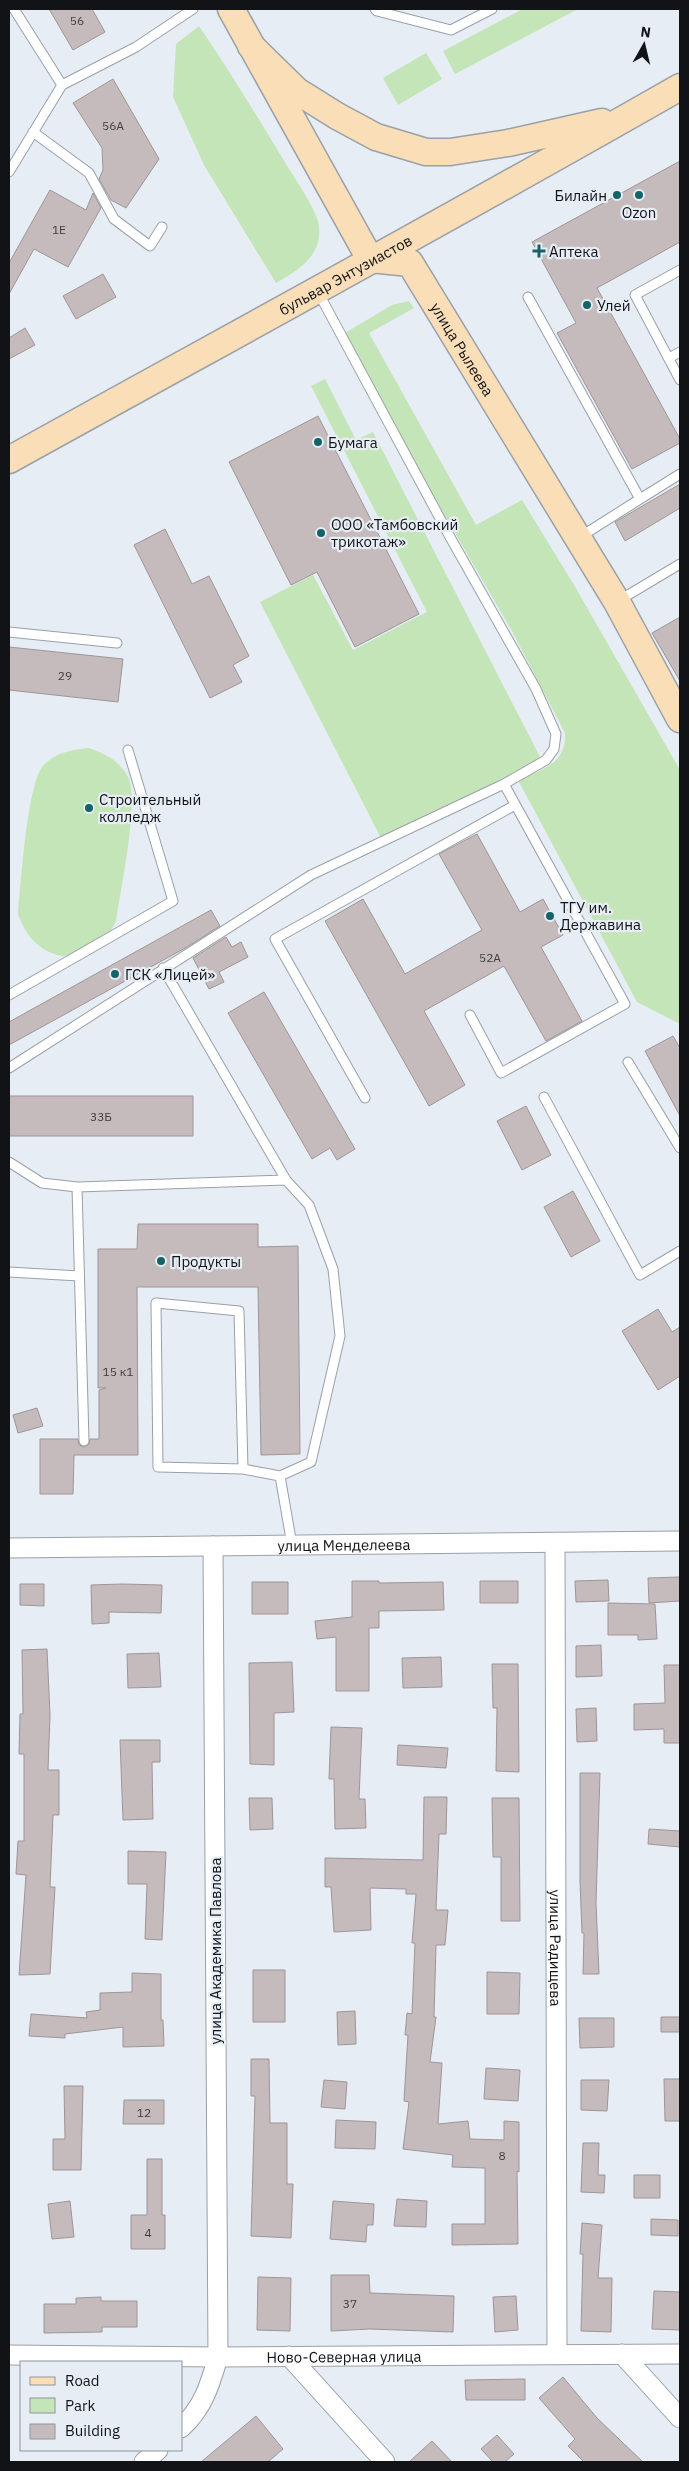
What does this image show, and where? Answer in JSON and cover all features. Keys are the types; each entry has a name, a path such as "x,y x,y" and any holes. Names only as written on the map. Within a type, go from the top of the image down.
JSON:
{"main road":[{"path":"231,9 370,260"},
{"path":"250,46 297,91 337,116 376,137 426,152 450,152 508,143 630,115"},
{"name":"бульвар Энтузиастов","path":"9,460 316,289 434,227 680,87"},
{"name":"улица Рылеева","path":"370,260 410,263 617,602 680,719"}],"street":[{"name":"улица Менделеева","path":"9,1548 680,1542"},
{"name":"улица Радищева","path":"554,1543 557,2353"},
{"name":"улица Академика Павлова","path":"182,2427 194,2417 208,2393 218,2357 213,1546"},
{"name":"Ново-Северная улица","path":"9,2354 218,2357 557,2353 680,2354"},
{"path":"622,2354 680,2418"},
{"path":"289,2356 385,2462"},
{"path":"144,2462 157,2451"}],"lane":[{"path":"14,9 62,85"},
{"path":"9,172 62,85 136,47 193,9"},
{"path":"375,9 451,30 492,9"},
{"path":"33,132 89,173 114,219 150,246 162,227"},
{"path":"680,270 634,295 680,380"},
{"path":"9,1068 311,875 504,784 546,760 554,749 556,734 536,689 450,537 316,289"},
{"path":"528,297 640,499"},
{"path":"668,358 680,352"},
{"path":"578,538 680,474"},
{"path":"617,602 680,564"},
{"path":"9,632 117,643"},
{"path":"9,995 173,901 128,750"},
{"path":"470,1015 501,1073 625,1004 504,784"},
{"path":"365,1098 275,939 515,805"},
{"path":"163,968 286,1180 309,1205 333,1269 340,1336 311,1462 280,1476 243,1469 158,1467 156,1302 239,1310 243,1469"},
{"path":"628,1062 680,1148"},
{"path":"544,1097 640,1275 680,1251"},
{"path":"9,1162 42,1183 77,1188 286,1180"},
{"path":"77,1188 84,1441"},
{"path":"9,1272 79,1276"},
{"path":"280,1476 292,1545"}],"green space":[{"path":"523,9 578,9 455,74 443,51"},
{"path":"199,26 302,189 318,220 319,237 313,254 300,267 276,283 204,165 173,97 176,44"},
{"path":"426,53 442,79 398,105 383,78"},
{"path":"409,301 414,308 369,333 476,525 522,500 574,585 680,770 680,1024 637,1002 518,780 544,768 557,759 565,743 565,733 513,633 436,500 345,333 392,305"},
{"path":"325,379 356,440 373,432 541,759 382,840 260,602 313,575 353,650 427,612 311,386"},
{"path":"89,748 106,755 116,762 128,777 131,788 131,825 116,921 106,937 93,948 79,955 65,956 51,953 38,944 26,932 18,914 26,836 33,792 37,776 43,766 58,755"}],"building":[{"path":"49,9 92,9 105,32 73,50"},
{"path":"113,79 159,159 126,208 111,200 99,179 103,170 102,148 73,103"},
{"name":"Улей","path":"680,161 680,242 597,288 680,439 680,443 632,469 557,333 576,323 532,242"},
{"path":"50,190 86,210 93,193 101,208 68,267 34,249 9,294 9,263"},
{"path":"103,274 116,297 76,319 63,296"},
{"path":"25,328 35,345 9,359 9,338"},
{"name":"ООО «Тамбовский трикотаж»","path":"318,416 419,614 355,647 317,572 291,585 229,462"},
{"path":"680,484 680,508 625,541 615,522"},
{"path":"165,529 192,584 209,576 249,656 233,665 242,682 210,698 134,545"},
{"path":"680,617 680,681 652,633"},
{"path":"9,647 123,659 118,702 9,690"},
{"path":"477,834 520,912 543,899 563,935 541,947 582,1021 546,1041 504,966 424,1011 465,1085 429,1106 325,921 363,899 405,974 482,930 439,854"},
{"name":"ГСК «Лицей»","path":"211,910 220,926 187,947 9,1045 9,1022"},
{"path":"226,937 232,947 241,942 248,957 219,972 224,982 209,989 193,958"},
{"path":"264,992 355,1149 337,1160 330,1148 312,1159 228,1013"},
{"path":"673,1036 680,1048 680,1116 645,1051"},
{"path":"9,1096 193,1096 193,1136 9,1136"},
{"path":"526,1106 551,1155 522,1170 497,1121"},
{"path":"573,1191 600,1241 571,1257 544,1207"},
{"path":"138,1224 258,1224 258,1247 298,1246 300,1454 261,1455 258,1287 137,1287 138,1455 74,1455 73,1494 40,1494 40,1439 78,1439 79,1445 84,1447 89,1444 90,1439 99,1439 99,1390 106,1388 98,1388 98,1249 137,1249"},
{"path":"658,1309 672,1332 680,1327 680,1376 658,1390 622,1331"},
{"path":"37,1408 43,1426 18,1433 13,1415"},
{"path":"680,1577 680,1601 649,1603 648,1578"},
{"path":"608,1580 609,1601 576,1602 575,1581"},
{"path":"352,1581 379,1581 379,1583 443,1582 444,1610 379,1611 379,1628 369,1628 369,1691 336,1691 336,1637 317,1639 315,1621 352,1617"},
{"path":"480,1581 518,1581 518,1603 480,1603"},
{"path":"252,1582 288,1582 288,1614 252,1614"},
{"path":"20,1584 44,1584 44,1606 20,1605"},
{"path":"91,1585 162,1585 161,1613 109,1612 109,1623 92,1624"},
{"path":"608,1603 655,1604 657,1639 638,1640 638,1635 608,1635"},
{"path":"601,1645 602,1676 576,1677 576,1646"},
{"path":"47,1649 50,1715 48,1770 59,1770 59,1815 53,1815 50,1887 55,1887 50,1974 19,1975 26,1875 16,1874 18,1841 24,1841 24,1754 19,1754 20,1714 23,1714 22,1650"},
{"path":"159,1653 161,1687 128,1688 127,1654"},
{"path":"441,1657 442,1687 403,1688 402,1658"},
{"path":"292,1662 294,1712 274,1713 274,1765 250,1764 249,1663"},
{"path":"492,1664 518,1664 519,1772 496,1771 497,1708 493,1708"},
{"path":"664,1665 680,1665 680,1743 664,1743 664,1729 634,1730 634,1704 665,1703"},
{"path":"596,1708 597,1741 577,1742 576,1709"},
{"path":"331,1727 362,1728 359,1799 365,1799 366,1828 335,1829 334,1779 329,1779"},
{"path":"120,1740 160,1740 160,1762 152,1762 153,1819 123,1820"},
{"path":"398,1745 448,1748 446,1768 397,1765"},
{"path":"580,1773 600,1773 596,1903 599,1974 583,1974 584,1933 582,1933 580,1881"},
{"path":"424,1797 447,1797 446,1834 439,1834 436,1910 448,1910 445,1945 436,1945 434,2017 436,2017 430,2062 442,2063 438,2124 468,2121 470,2139 504,2140 504,2121 519,2122 519,2172 517,2171 518,2244 452,2245 452,2224 485,2224 485,2168 452,2167 453,2155 403,2149 409,2102 404,2101 408,2035 405,2035 407,2013 412,2014 415,1943 412,1943 416,1894 406,1894 406,1889 370,1888 371,1930 334,1932 331,1887 325,1887 325,1858 423,1860"},
{"path":"249,1798 272,1798 273,1829 250,1830"},
{"path":"492,1798 519,1798 520,1921 501,1921 501,1857 493,1857"},
{"path":"649,1829 680,1831 680,1847 648,1844"},
{"path":"128,1851 166,1852 162,1940 145,1939 147,1884 128,1884"},
{"path":"253,1970 285,1970 285,2022 253,2022"},
{"path":"487,1972 520,1973 519,2014 487,2014"},
{"path":"132,1973 161,1974 161,2020 163,2020 164,2046 123,2047 123,2027 65,2034 65,2038 29,2036 31,2014 87,2018 86,2012 100,2010 100,1993 132,1992"},
{"path":"355,2011 356,2044 338,2045 337,2012"},
{"path":"661,2017 680,2017 680,2032 661,2032"},
{"path":"579,2018 614,2018 614,2047 580,2048"},
{"path":"251,2059 269,2059 270,2123 287,2123 287,2184 293,2184 291,2238 251,2236 255,2096 251,2096"},
{"path":"486,2068 520,2070 518,2101 484,2099"},
{"path":"664,2079 680,2079 680,2121 665,2121"},
{"path":"324,2080 347,2082 345,2109 321,2107"},
{"path":"581,2080 609,2080 607,2111 581,2110"},
{"path":"64,2086 83,2086 81,2170 53,2170 53,2139 65,2139"},
{"path":"124,2100 164,2100 164,2124 123,2124"},
{"path":"336,2120 376,2122 375,2149 335,2148"},
{"path":"583,2143 599,2143 598,2175 605,2175 604,2193 581,2192"},
{"path":"147,2159 162,2159 162,2215 165,2215 165,2249 131,2249 131,2215 147,2215"},
{"path":"634,2175 660,2175 660,2198 634,2198"},
{"path":"397,2199 427,2201 426,2227 394,2226"},
{"path":"70,2201 74,2237 52,2239 48,2204"},
{"path":"333,2201 374,2204 373,2225 367,2225 366,2242 330,2239"},
{"path":"651,2219 678,2220 678,2236 651,2235"},
{"path":"582,2223 602,2225 598,2278 612,2278 611,2332 581,2331 583,2254 580,2254"},
{"path":"331,2275 369,2275 370,2293 454,2296 453,2332 370,2329 331,2331"},
{"path":"258,2277 291,2278 290,2331 257,2330"},
{"path":"654,2291 680,2292 680,2330 652,2329"},
{"path":"516,2296 518,2330 495,2332 493,2297"},
{"path":"101,2297 101,2301 137,2301 137,2327 102,2327 102,2332 44,2333 44,2304 76,2304 76,2298"},
{"path":"563,2377 597,2418 643,2462 584,2462 568,2446 575,2439 539,2398"},
{"path":"525,2379 525,2400 466,2400 465,2380"},
{"path":"256,2416 283,2449 268,2462 201,2462"},
{"path":"497,2435 514,2454 505,2462 493,2462 481,2449"},
{"path":"432,2441 452,2462 409,2462"}],"place":[{"name":"Билайн","path":"617,195"},
{"name":"Ozon","path":"639,195"},
{"name":"Аптека","path":"539,251"},
{"name":"Улей","path":"587,305"},
{"name":"Бумага","path":"318,442"},
{"name":"ООО «Тамбовский трикотаж»","path":"321,533"},
{"name":"Строительный колледж","path":"89,808"},
{"name":"ТГУ им. Державина","path":"550,916"},
{"name":"ГСК «Лицей»","path":"115,974"},
{"name":"Продукты","path":"161,1261"}]}
